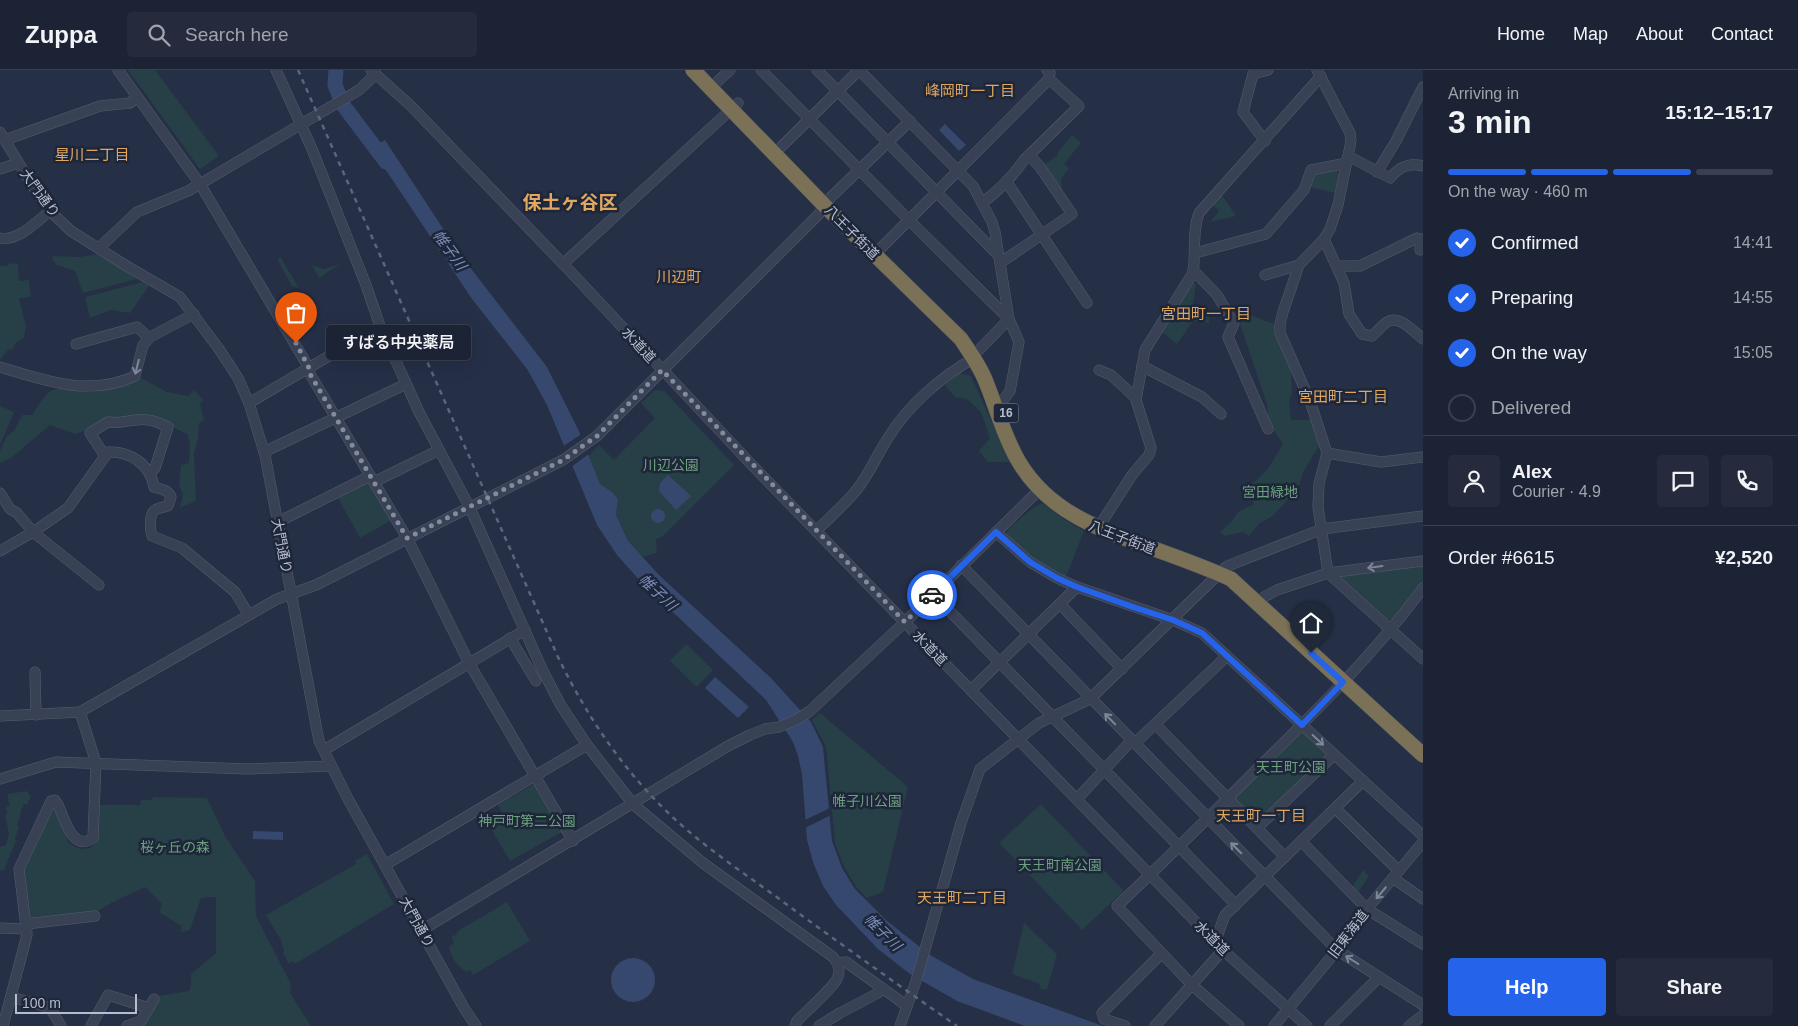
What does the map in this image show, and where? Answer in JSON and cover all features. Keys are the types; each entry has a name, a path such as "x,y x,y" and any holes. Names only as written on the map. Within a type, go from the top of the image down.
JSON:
{"highway":[{"name":"八王子街道","path":"693,70 781,147 828,201 881,248 966,333 976,354 1010,444 1026,473 1040,489 1082,521 1099,529 1205,567 1239,574 1423,755"},
{"name":"八王子街道","path":"706,70 734,106 992,372 1019,444 1029,462 1040,476 1071,503 1102,522 1223,570 1231,580 1346,679 1423,741"}],"street":[{"path":"118,70 200,184 309,368 310,374 407,538 469,662 573,841"},
{"path":"276,70 312,149 364,280 380,326 406,384 470,508 524,630 560,704 586,745 633,804 704,863 832,957 837,963 839,968 837,979 797,1020 795,1026"},
{"path":"717,82 730,70"},
{"path":"760,70 1009,319"},
{"path":"817,70 937,192 999,259"},
{"path":"781,147 859,70 973,186 995,232 1009,319 1019,342 1010,391 1002,402"},
{"path":"1265,141 1244,112 1253,74 1268,70"},
{"path":"100,248 137,212 188,191 301,125 359,90 374,72"},
{"name":"水道道","path":"374,72 411,106 816,531 1215,942 1287,1010 1307,1026"},
{"path":"881,248 959,171 1050,73 1079,106 982,203"},
{"path":"1102,522 1132,475 1149,455 1151,448 1136,398 1145,350 1188,284 1193,270 1195,223 1199,213 1265,141 1319,73 1350,133 1351,141 1338,205 1330,229 1324,239 1300,265 1283,312 1280,333 1310,401 1327,453 1318,484 1318,507 1328,573 1423,659"},
{"path":"1377,172 1396,141 1423,87"},
{"path":"2,136 100,106 130,103 137,97"},
{"path":"563,264 734,106"},
{"path":"0,716 80,712 277,599 307,589 563,460 590,442 766,268 819,214 828,201 910,121"},
{"name":"大門通り","path":"2,136 50,211 71,231 122,264 180,297 238,378 249,403 264,452 319,741 385,865 464,1008 476,1026"},
{"path":"999,259 1041,235 1072,214 1040,167 1029,155"},
{"path":"1195,253 1266,234 1304,190 1311,170 1347,159 1390,178 1400,168 1408,165 1423,166"},
{"path":"0,169 18,163"},
{"path":"1006,181 1087,304"},
{"path":"0,238 12,238 50,211"},
{"path":"1338,266 1360,266 1417,238 1421,239 1420,250"},
{"path":"1324,239 1338,266 1344,283 1349,314 1362,334 1372,336 1386,322 1396,320 1402,322 1423,338"},
{"path":"1265,275 1300,265"},
{"path":"1193,270 1217,295 1234,323 1222,348"},
{"path":"0,367 40,379 75,386 105,386 121,382 136,376 143,346 149,338 194,314"},
{"path":"816,531 855,492 889,436 904,416 941,381 976,354 1009,319"},
{"path":"249,403 380,326"},
{"path":"76,344 137,327 149,338"},
{"path":"1228,337 1268,428"},
{"path":"1142,366 1202,398 1221,414"},
{"path":"1099,370 1111,375 1136,398"},
{"path":"264,452 406,384"},
{"path":"105,456 90,433 108,422 116,424 138,419 154,420 168,427 155,468 150,473"},
{"path":"278,522 440,450"},
{"path":"0,551 33,532 68,508 108,452 120,452 146,466 154,487 165,490 170,494 168,506 155,510 152,513 150,531 152,536 182,548 235,592 249,615"},
{"path":"1327,453 1381,462 1423,457"},
{"path":"422,930 750,734 779,727 796,720 810,711 905,622 1040,489"},
{"path":"0,494 10,509 17,513 33,532 99,585"},
{"path":"900,1026 927,946 961,823 980,769 1039,723 1090,698 1223,570 1322,529 1423,516"},
{"path":"996,532 1030,562 1057,578 1077,587 1173,620 1202,633 1423,836"},
{"path":"1264,597 1277,590 1328,573 1423,561"},
{"path":"961,566 1337,950 1423,1005"},
{"path":"971,690 1077,587"},
{"path":"1239,1026 1192,986 1117,906 1302,725 1391,630 1422,592"},
{"path":"933,594 1236,905"},
{"path":"1060,604 1122,669"},
{"path":"324,750 524,630"},
{"path":"510,638 536,681"},
{"path":"1077,799 1104,769 1227,656"},
{"path":"35,672 36,715"},
{"path":"2,1026 27,935 19,869 52,801 55,800 58,805 74,839 87,842 93,838 96,763 80,712"},
{"path":"1155,724 1285,857"},
{"path":"385,865 586,745"},
{"path":"1257,828 1334,755"},
{"path":"0,779 56,762 247,769 331,766"},
{"path":"1215,942 1225,915 1363,781"},
{"path":"1336,808 1396,875 1423,899"},
{"path":"1301,841 1367,909 1423,944"},
{"name":"旧東海道","path":"1274,1026 1423,842"},
{"path":"0,928 95,916"},
{"path":"1155,1026 1223,950"},
{"path":"1125,1026 1104,1019 1102,1013 1161,954"},
{"path":"837,963 846,962 907,1006"},
{"path":"1330,1026 1379,977"},
{"path":"819,1026 878,993 881,988"},
{"path":"91,1026 108,995 151,1004 141,1021 127,1026"},
{"path":"11,997 47,1007 52,1010 61,1026"},
{"path":"1409,1026 1423,1015"}],"green space":[{"path":"128,70 155,70 219,156 200,169"},
{"path":"1072,135 1081,143 1064,164 1069,168 1061,179 1062,188 1059,190 1044,165 1058,155 1057,153"},
{"path":"1337,170 1339,173 1335,193 1309,187 1315,173"},
{"path":"1222,195 1236,216 1210,222 1219,211 1212,204"},
{"path":"100,254 137,279 83,293 75,271 57,265 52,259 53,256 79,257"},
{"path":"281,258 299,288 292,286 278,261"},
{"path":"10,263 18,264 19,281 29,280 31,297 19,298 26,326 24,338 16,342 13,349 7,351 0,360 0,266 7,266"},
{"path":"340,264 319,278 312,265 324,269"},
{"path":"143,282 149,286 130,313 111,310 90,318 85,297"},
{"path":"1191,282 1196,284 1192,311 1210,313 1209,323 1193,321 1177,344 1160,330"},
{"name":"宮田緑地","path":"1245,313 1274,324 1291,368 1292,393 1289,401 1291,420 1311,420 1319,446 1303,472 1300,484 1295,492 1273,516 1260,523 1249,536 1243,532 1224,536 1220,532 1232,521 1238,512 1254,504 1248,488 1267,470 1283,444 1269,423 1267,404 1238,318"},
{"path":"959,373 971,376 1010,462 988,462 979,451 990,438 981,412 967,399 955,397 945,385"},
{"path":"141,378 167,392 189,396 194,390 204,401 200,403 204,420 199,423 198,439 194,453 196,501 180,508 183,494 179,485 181,465 189,463 190,444 187,434 154,418 75,434 50,425 11,458 0,463 0,451 6,437 14,431 22,415 32,415 42,400 52,390 100,391 125,385"},
{"name":"川辺公園","path":"655,390 664,391 734,465 662,537 656,539 657,553 642,557 628,541 616,515 618,499 613,493 600,485 589,456 599,445 614,460 655,418 641,403"},
{"path":"0,406 14,412 0,445"},
{"path":"369,479 392,520 360,538 337,496"},
{"path":"1043,503 1062,518 1084,531 1066,577 1034,559 1007,535 1007,531 1019,519"},
{"path":"1423,564 1423,582 1393,619 1387,620 1337,577"},
{"path":"686,644 713,670 697,687 670,661"},
{"name":"帷子川公園","path":"820,713 908,787 883,892 867,898 857,888 844,867 835,843 826,747 812,720"},
{"name":"天王町公園","path":"1301,731 1327,753 1328,759 1258,823 1231,799"},
{"name":"神戸町第二公園","path":"536,783 564,831 510,861 488,823 502,814 498,805"},
{"path":"27,791 31,797 27,804 24,804 20,813 16,841 4,870 0,870 0,847 6,845 9,834 5,815 7,814 6,807 10,806 7,794"},
{"name":"桜ヶ丘の森","path":"153,797 207,798 225,836 255,881 256,916 291,984 290,993 311,1026 141,1025 158,996 189,991 191,974 216,953 216,897 201,898 190,930 181,932 181,926 159,912 162,904 145,887 96,912 31,919 23,868 53,805 56,807 69,843 80,849 90,848 97,841 97,805 140,805 141,800 152,800"},
{"name":"天王町南公園","path":"1041,804 1124,891 1082,930 999,843"},
{"path":"367,854 394,904 295,964 293,961 289,964 283,954 282,942 266,915 356,864 355,861"},
{"path":"1363,870 1369,876 1357,894 1351,889"},
{"path":"507,902 530,941 473,975 470,970 466,972 457,964 452,955 449,947 454,943 451,937 457,934 456,932"},
{"path":"1024,923 1057,954 1047,990 1039,988 1040,984 1012,974"}],"water":[{"path":"945,124 966,145 959,151 939,130"},
{"path":"385,140 459,253 547,367 579,431 600,484 618,499 616,515 628,541 660,576 770,677 811,722 823,747 832,841 842,868 855,889 886,920 930,955 973,979 1103,1026 1025,1026 957,1001 910,974 878,949 836,905 823,886 813,862 807,840 802,774 793,742 766,700 641,582 617,555 597,525 547,405 527,369 472,299 371,148"},
{"path":"668,475 691,496 676,510 659,491 660,483"},
{"path":"655,509 661,509 665,516 661,523 655,523 651,519 651,513"},
{"path":"715,677 749,707 738,718 705,688"},
{"path":"253,831 283,832 283,840 253,839"},
{"path":"633,958 645,962 651,968 655,980 651,992 645,998 633,1002 621,998 615,992 611,980 615,968 621,962"}],"pier":[{"path":"456,243 459,248 443,262 440,257"},
{"path":"583,433 590,453 571,467 562,447"},
{"path":"830,808 831,815 803,829 803,821"}],"waterway":[{"name":"帷子川","path":"336,70 335,85 343,105 386,162"}],"railway":[{"path":"298,70 558,657 582,702 610,746 659,804 705,844 831,937 957,1026"}],"way so far":[{"path":"296,343 309,368 310,374 407,538 563,460 597,436 662,370 905,622 932,595"}],"place":[{"name":"すばる中央薬局","path":"296,343"}],"district":[{"name":"峰岡町一丁目","path":"970,90"},
{"name":"星川二丁目","path":"92,154"},
{"name":"保土ヶ谷区","path":"570,202"},
{"name":"川辺町","path":"679,276"},
{"name":"宮田町一丁目","path":"1206,313"},
{"name":"宮田町二丁目","path":"1343,396"},
{"name":"天王町一丁目","path":"1261,815"},
{"name":"天王町二丁目","path":"962,897"}],"route":[{"path":"932,595 996,532 1030,562 1057,578 1077,587 1173,620 1202,633 1302,725 1343,682 1311,653"}]}
